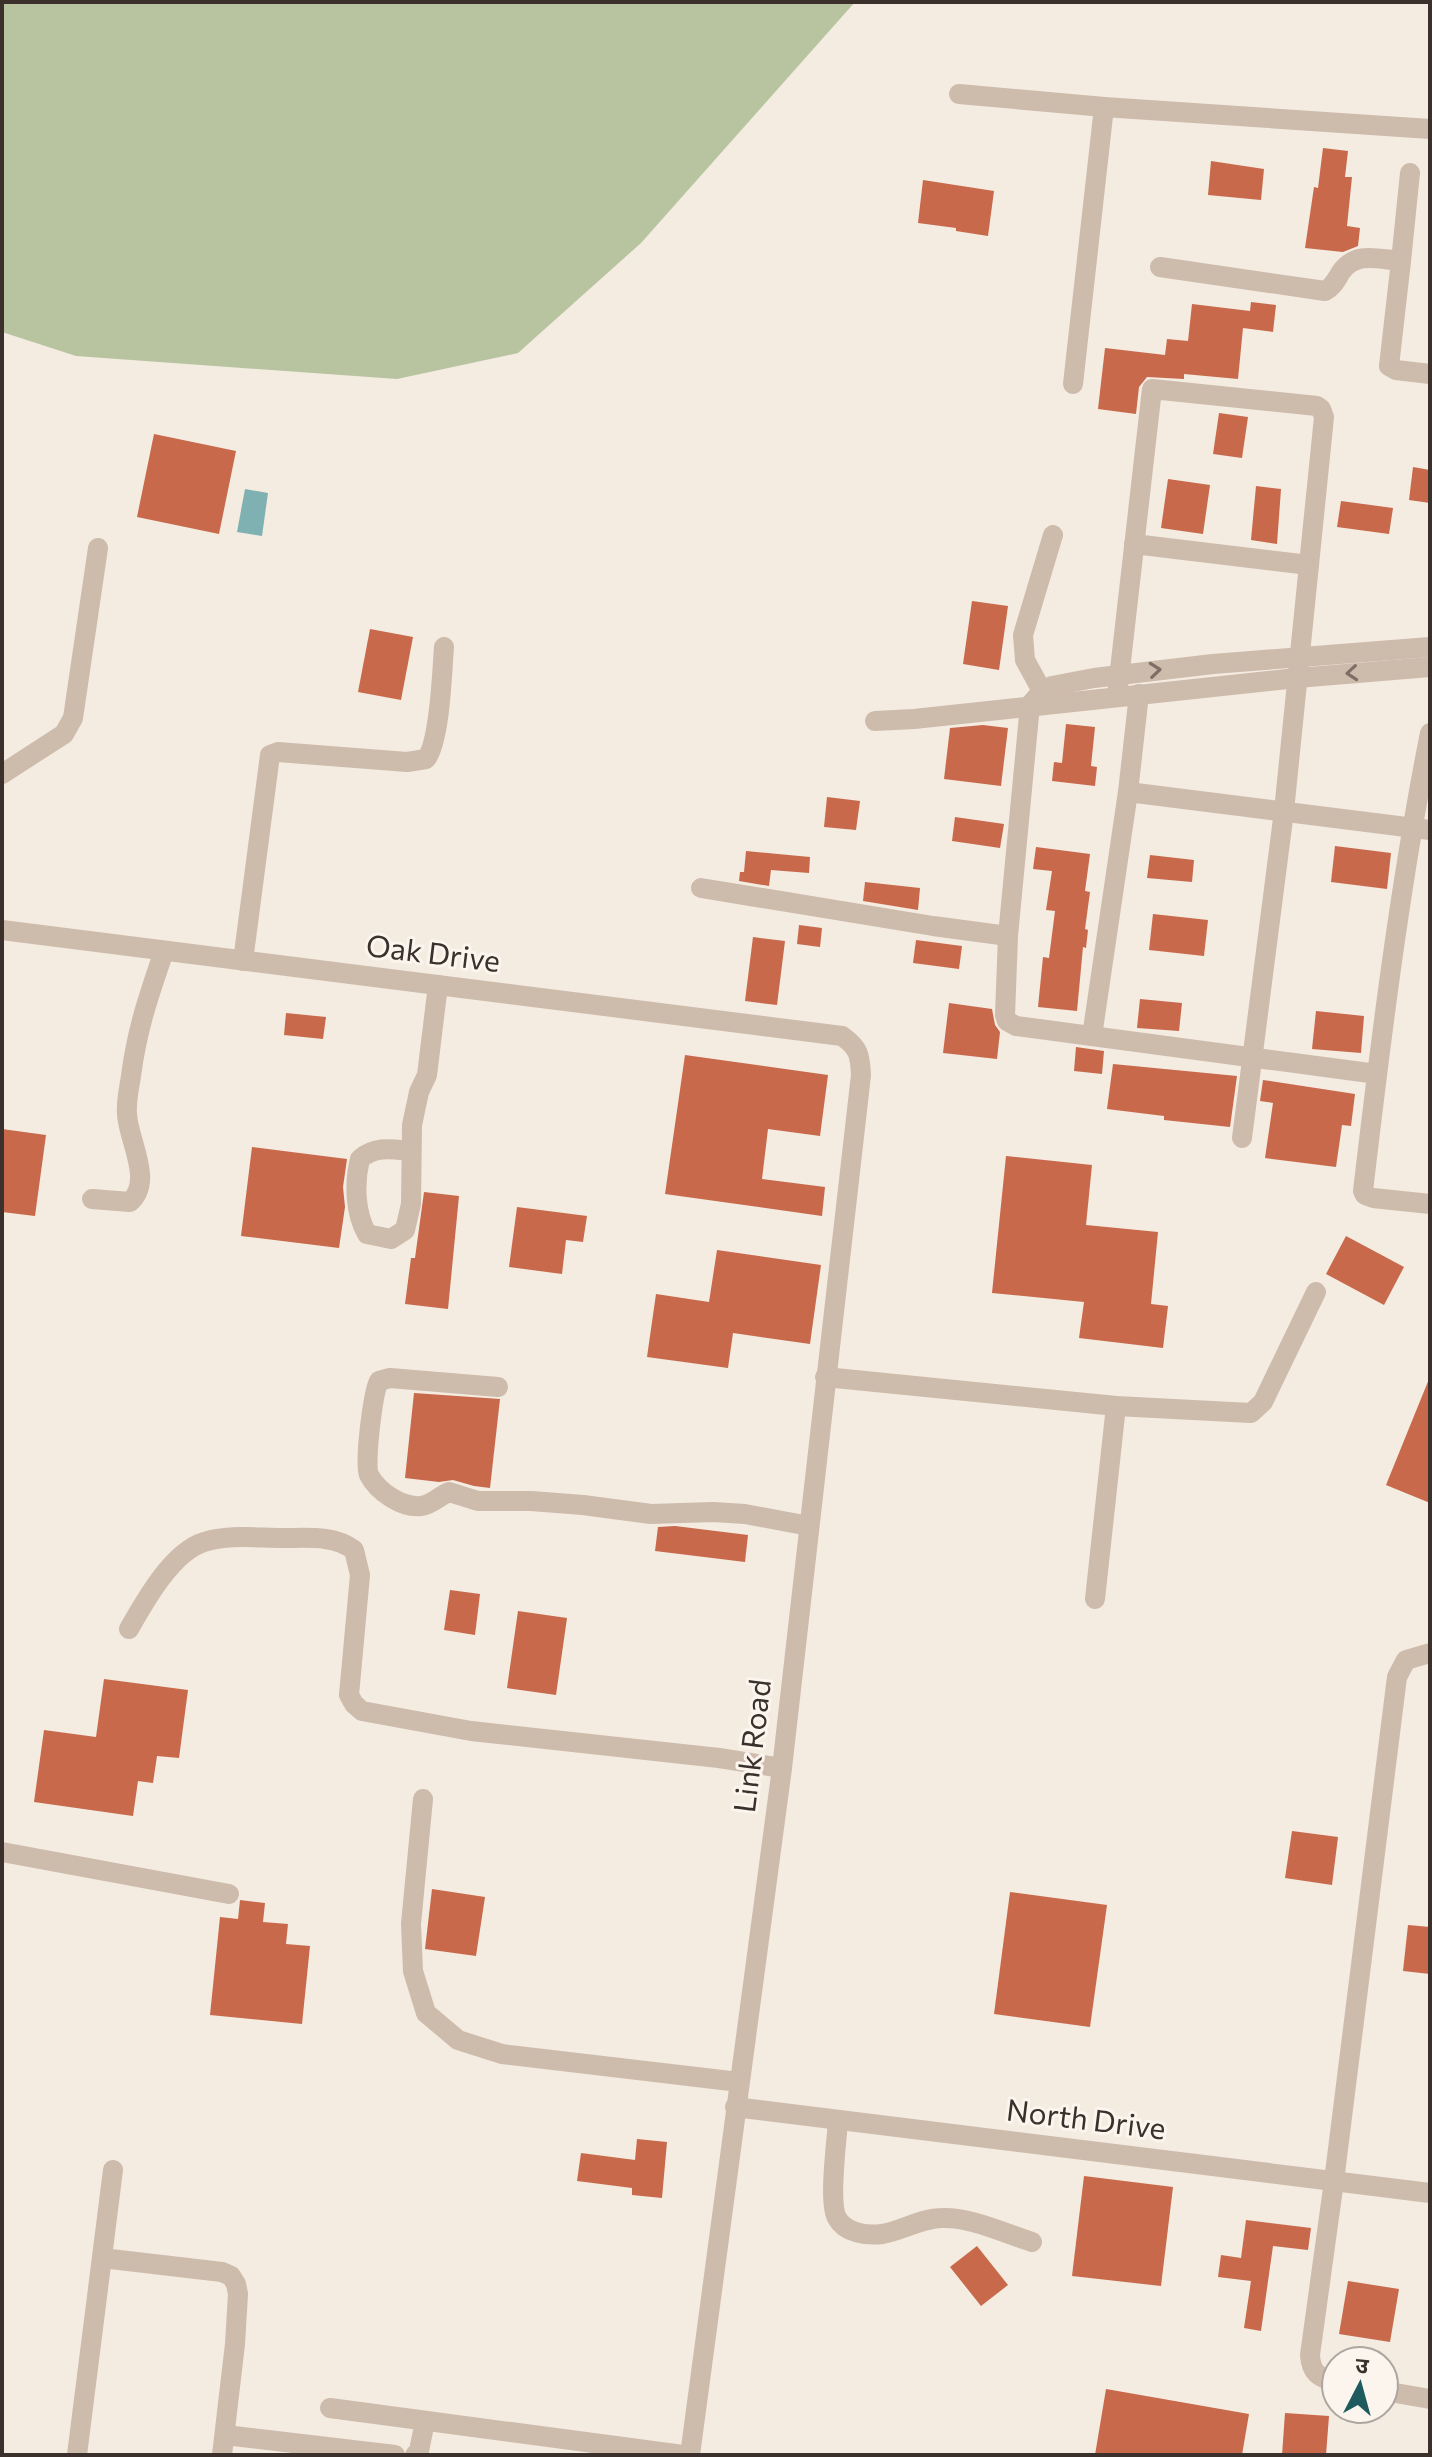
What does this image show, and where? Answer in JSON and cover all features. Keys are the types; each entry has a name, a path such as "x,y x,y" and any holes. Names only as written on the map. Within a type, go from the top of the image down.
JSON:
{"street":[{"path":"959,94 1430,129"},
{"path":"1073,384 1104,107"},
{"path":"1410,173 1389,366 1396,370 1430,374"},
{"path":"1160,267 1325,291 1331,288 1346,265 1354,259 1401,261"},
{"path":"1117,696 1153,388 1317,406 1324,417 1284,811 1242,1138"},
{"path":"1053,535 1023,635 1025,660 1036,698 1008,936 1007,1021 1016,1026 1377,1074"},
{"path":"1134,544 1309,565"},
{"path":"2,774 64,734 73,718 98,548"},
{"path":"243,961 270,755 278,752 407,762 426,759 435,737 444,647"},
{"path":"875,721 914,719 1036,698 1139,694 1430,647"},
{"path":"1036,698 1052,686 1213,664 1430,667"},
{"path":"1092,1036 1128,792 1139,694"},
{"path":"1430,733 1421,829 1377,1074 1363,1191 1373,1198 1430,1204"},
{"path":"1128,792 1421,829"},
{"path":"701,888 1008,936"},
{"name":"Oak Drive","path":"2,930 842,1036 854,1044"},
{"path":"92,1199 130,1202 139,1188 138,1160 127,1106 138,1028 164,951"},
{"path":"410,1151 384,1148 370,1151 360,1159 357,1193 359,1219 367,1234 391,1239 405,1230 411,1204 410,1151 419,1092 427,1075 431,1052 438,985"},
{"name":"Link Road","path":"690,2455 782,1768 861,1075 860,1057 854,1044"},
{"path":"825,1377 1116,1406 1251,1413 1263,1402 1316,1292"},
{"path":"498,1387 390,1378 379,1381 371,1425 367,1467 370,1475 398,1502 409,1506 427,1505 449,1492 478,1501 531,1501 651,1514 745,1514 809,1526"},
{"path":"1095,1599 1116,1406"},
{"path":"129,1629 168,1570 201,1542 229,1538 344,1542 354,1550 360,1575 349,1695 362,1711 471,1731 719,1758 782,1768"},
{"path":"1320,2378 1313,2372 1310,2355 1397,1677 1406,1660 1430,1653"},
{"path":"423,1799 411,1924 413,1971 426,2013 458,2040 502,2054 739,2082"},
{"path":"2,1852 229,1894"},
{"name":"North Drive","path":"735,2107 1430,2193"},
{"path":"838,2120 834,2197 836,2217 845,2228 882,2234 920,2222 950,2218 1032,2242"},
{"path":"77,2455 113,2170"},
{"path":"102,2258 222,2272 231,2276 238,2294 224,2445 395,2455"},
{"path":"1400,2394 1430,2399"},
{"path":"330,2408 683,2455"},
{"path":"415,2455 419,2451 425,2421"}],"green space":[{"path":"2,2 855,2 641,243 518,353 397,379 76,356 2,332"}],"water":[{"path":"245,489 268,493 262,536 237,532"}],"building":[{"path":"1323,148 1348,151 1345,177 1352,177 1347,226 1360,228 1358,246 1343,252 1305,248"},
{"path":"1211,161 1264,169 1261,200 1208,195"},
{"path":"923,180 994,191 988,236 918,223"},
{"path":"1251,302 1276,305 1273,332 1243,328 1238,379 1184,374 1184,379 1147,377 1139,387 1136,414 1098,409 1105,348 1165,355 1167,339 1188,341 1192,304 1250,311"},
{"path":"1219,413 1248,417 1242,458 1213,454"},
{"path":"154,434 236,451 219,534 137,517"},
{"path":"1413,467 1430,470 1430,503 1409,500"},
{"path":"1168,479 1210,485 1203,534 1161,528"},
{"path":"1256,486 1281,489 1277,544 1251,540"},
{"path":"1341,501 1393,508 1389,534 1337,527"},
{"path":"972,601 1008,606 999,670 963,664"},
{"path":"370,629 413,637 401,700 358,692"},
{"path":"1066,724 1095,727 1091,766 1097,767 1095,786 1052,781 1054,762 1062,763"},
{"path":"983,725 1008,728 1001,786 944,779 950,728"},
{"path":"827,797 860,801 856,830 824,827"},
{"path":"955,817 1004,824 1000,848 952,841"},
{"path":"1335,846 1391,853 1387,889 1331,882"},
{"path":"1036,847 1090,854 1085,891 1090,892 1085,929 1088,930 1086,948 1083,947 1077,1011 1038,1007 1043,957 1049,958 1055,911 1046,910 1052,871 1033,869"},
{"path":"746,851 810,857 809,873 771,870 769,886 739,881 740,872 744,872"},
{"path":"1150,855 1194,860 1192,882 1147,878"},
{"path":"865,882 920,888 918,910 863,901"},
{"path":"1153,914 1208,920 1204,956 1149,950"},
{"path":"799,925 822,928 820,947 797,944"},
{"path":"753,937 785,941 777,1005 745,1001"},
{"path":"916,940 962,946 959,969 913,963"},
{"path":"1140,999 1182,1003 1179,1031 1137,1028"},
{"path":"949,1003 992,1009 995,1025 1000,1032 997,1059 943,1053"},
{"path":"1316,1011 1364,1016 1361,1053 1312,1049"},
{"path":"286,1013 326,1017 323,1039 284,1035"},
{"path":"1076,1047 1104,1051 1102,1074 1074,1071"},
{"path":"685,1055 828,1075 820,1136 768,1129 762,1179 825,1187 822,1216 665,1194"},
{"path":"1113,1064 1237,1076 1230,1127 1164,1120 1164,1116 1107,1109"},
{"path":"1263,1080 1355,1094 1351,1126 1342,1125 1336,1167 1265,1158 1273,1103 1260,1101"},
{"path":"2,1129 46,1135 35,1216 2,1212"},
{"path":"252,1147 347,1159 339,1248 241,1236"},
{"path":"1006,1156 1092,1165 1086,1225 1158,1232 1151,1304 1168,1306 1163,1348 1079,1338 1084,1302 992,1293"},
{"path":"424,1192 459,1196 448,1309 405,1304"},
{"path":"517,1207 587,1216 583,1242 566,1240 562,1274 509,1267"},
{"path":"1346,1236 1404,1267 1384,1305 1326,1274"},
{"path":"717,1250 821,1265 810,1344 733,1333 728,1368 647,1357 656,1294 709,1302"},
{"path":"1430,1379 1430,1503 1386,1485"},
{"path":"414,1393 500,1399 490,1488 453,1480 439,1482 405,1478"},
{"path":"675,1526 748,1535 745,1562 655,1551 658,1527"},
{"path":"450,1590 480,1594 475,1635 444,1630"},
{"path":"518,1611 567,1618 556,1695 507,1688"},
{"path":"104,1679 188,1690 179,1758 157,1756 153,1783 138,1781 133,1816 34,1802 44,1730 96,1737"},
{"path":"1292,1831 1338,1837 1332,1885 1285,1878"},
{"path":"432,1889 485,1897 476,1956 425,1949"},
{"path":"1010,1892 1107,1905 1090,2027 994,2014"},
{"path":"240,1900 265,1903 263,1922 288,1924 286,1944 310,1946 302,2024 210,2015 220,1917 238,1919"},
{"path":"1408,1925 1430,1927 1430,1974 1403,1971"},
{"path":"637,2139 667,2142 662,2198 632,2195 632,2188 577,2181 581,2153 635,2160"},
{"path":"1084,2176 1173,2187 1161,2286 1072,2276"},
{"path":"1246,2220 1311,2228 1308,2250 1273,2246 1261,2331 1244,2328 1251,2281 1218,2277 1221,2255 1241,2258"},
{"path":"977,2246 1008,2285 981,2306 950,2267"},
{"path":"1348,2281 1399,2289 1390,2342 1339,2334"},
{"path":"1106,2389 1249,2414 1242,2455 1095,2455"},
{"path":"1285,2413 1320,2415 1320,2425 1328,2425 1326,2455 1282,2455"}]}
